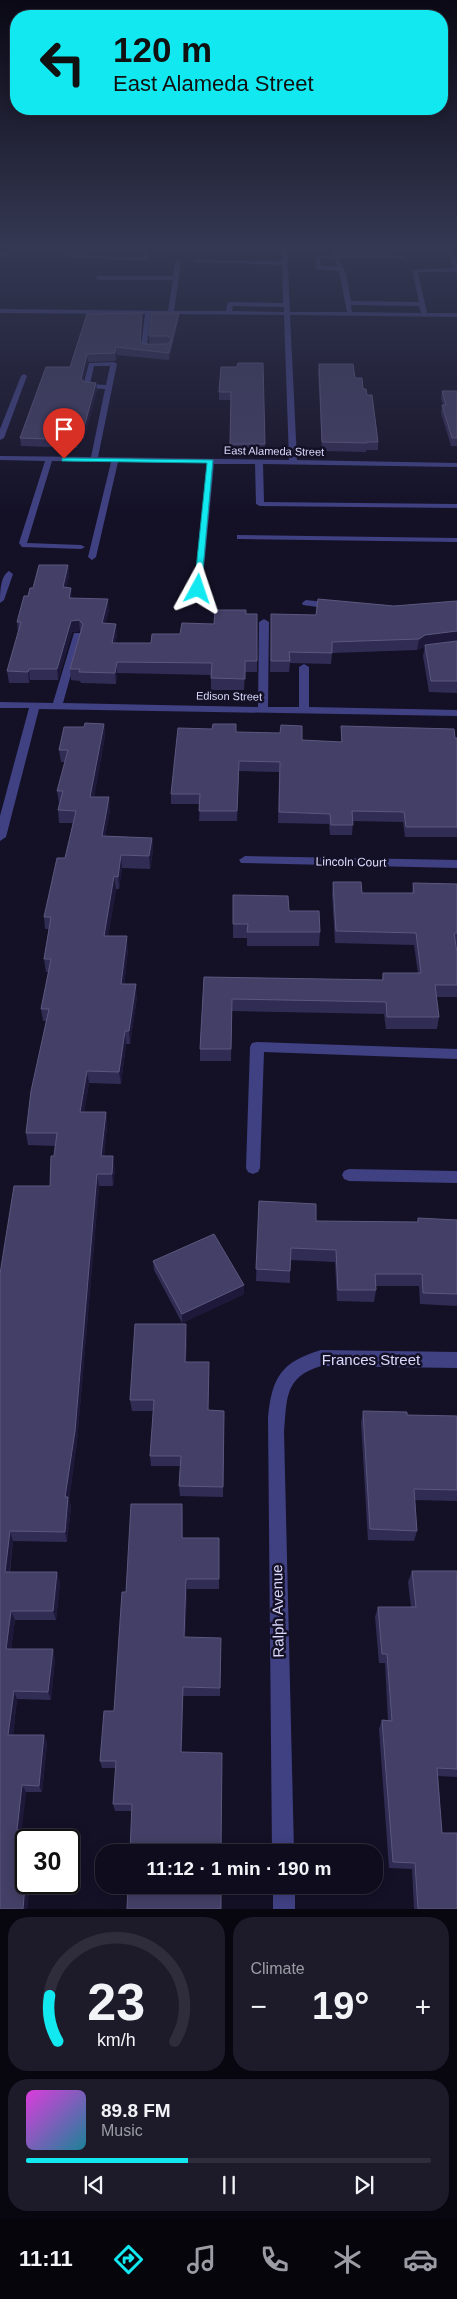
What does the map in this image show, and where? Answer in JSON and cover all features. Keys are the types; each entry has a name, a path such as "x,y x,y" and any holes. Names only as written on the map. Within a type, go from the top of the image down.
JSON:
{"street":[{"path":"145,335 144,347 168,347"},
{"path":"287,335 293,462"},
{"path":"94,460 114,364 90,364 86,386 109,387"},
{"path":"0,438 24,376"},
{"name":"East Alameda Street","path":"0,458 457,465"},
{"path":"49,459 23,542 25,545 34,547 81,547"},
{"path":"92,557 115,460"},
{"path":"198,589 211,461"},
{"path":"259,462 260,504 457,506"},
{"path":"240,537 457,540"},
{"path":"0,600 9,574"},
{"path":"306,603 345,607"},
{"path":"263,709 264,622"},
{"path":"58,706 77,635"},
{"path":"304,667 304,710"},
{"name":"Edison Street","path":"0,705 457,713"},
{"path":"0,837 35,706"},
{"name":"Lincoln Court","path":"245,860 457,864"},
{"path":"253,1168 257,1046 457,1054"},
{"path":"349,1175 457,1177"},
{"name":"Frances Street","path":"290,1374 304,1362 321,1358 457,1360"},
{"name":"Ralph Avenue","path":"283,1844 275,1432 280,1387 290,1374"},
{"path":"284,1894 284,1909"}],"building":[{"path":"80,335 140,335 140,341 144,344 167,344 172,340 168,336 149,335 173,335 169,353 116,347 115,353 87,354 81,379 85,382 96,383 83,431 79,431 76,440 20,438 46,367 70,367"},
{"path":"238,363 263,363 265,444 230,444 231,392 219,392 221,367 237,367"},
{"path":"319,364 353,364 355,378 362,378 363,389 366,389 367,395 372,395 378,442 322,442"},
{"path":"442,391 457,391 457,438 452,438 442,405 446,405"},
{"path":"39,565 68,565 63,587 71,588 69,598 108,599 102,623 116,624 112,643 151,643 152,634 180,634 182,623 214,624 215,610 246,610 246,614 257,614 257,661 245,661 245,679 211,678 212,663 117,662 115,673 79,672 80,669 70,669 83,624 79,620 71,621 57,669 29,669 28,672 7,671 21,622 17,622 24,596 28,596 30,588 33,588"},
{"path":"318,599 394,606 457,601 457,631 425,635 419,639 332,642 332,653 289,652 290,661 271,661 271,614 316,615"},
{"path":"457,641 457,681 431,681 425,645"},
{"path":"85,723 104,724 90,797 109,797 102,836 152,838 149,856 121,855 118,877 114,876 104,936 127,936 121,984 136,984 129,1031 125,1031 119,1072 87,1071 80,1112 106,1112 101,1156 113,1156 112,1174 97,1174 75,1431 65,1497 68,1497 65,1532 10,1531 5,1572 57,1572 53,1611 11,1611 6,1649 53,1649 48,1692 14,1691 8,1735 44,1735 39,1786 22,1785 17,1829 15,1829 15,1894 24,1894 23,1909 0,1909 0,1274 14,1186 50,1186 51,1156 54,1156 57,1133 26,1133 31,1091 49,1009 41,1009 51,959 44,959 51,917 44,917 57,858 65,858 76,811 58,810 63,791 57,791 68,750 59,750 64,727 84,727"},
{"path":"213,724 236,724 236,732 280,733 281,725 302,726 302,740 342,742 341,726 454,729 455,738 457,738 457,827 406,827 404,812 352,811 353,825 331,825 330,814 279,812 280,762 239,761 237,811 199,811 200,794 171,794 178,728 212,729"},
{"path":"333,882 361,882 362,893 414,893 413,883 457,884 457,933 454,933 457,952 457,985 435,985 439,1017 387,1017 386,1002 232,999 231,1049 200,1049 204,977 383,980 383,973 421,973 416,933 336,931"},
{"path":"233,895 288,896 289,911 319,911 320,932 247,932 248,924 233,924"},
{"path":"259,1201 316,1204 316,1221 418,1222 418,1218 457,1220 457,1294 423,1293 422,1274 375,1274 376,1290 338,1290 336,1250 291,1248 290,1271 256,1269"},
{"path":"214,1234 244,1285 182,1314 153,1261"},
{"path":"135,1324 186,1324 185,1362 209,1362 208,1410 224,1411 223,1487 179,1486 181,1456 150,1456 154,1400 130,1400"},
{"path":"363,1411 407,1412 407,1415 457,1416 457,1490 414,1489 417,1531 370,1529"},
{"path":"131,1504 182,1504 182,1538 219,1538 219,1579 186,1579 184,1637 221,1638 220,1688 183,1687 181,1752 222,1753 221,1844 130,1844 132,1804 113,1804 116,1761 100,1761 104,1711 114,1711 122,1592 126,1592"},
{"path":"412,1571 457,1571 457,1769 437,1768 442,1833 457,1833 457,1909 418,1909 415,1863 393,1862 382,1720 392,1721 387,1654 382,1654 378,1607 416,1607"},
{"path":"128,1894 221,1894 221,1909 127,1909"}],"route":[{"path":"64,459 211,461 198,589"}]}
